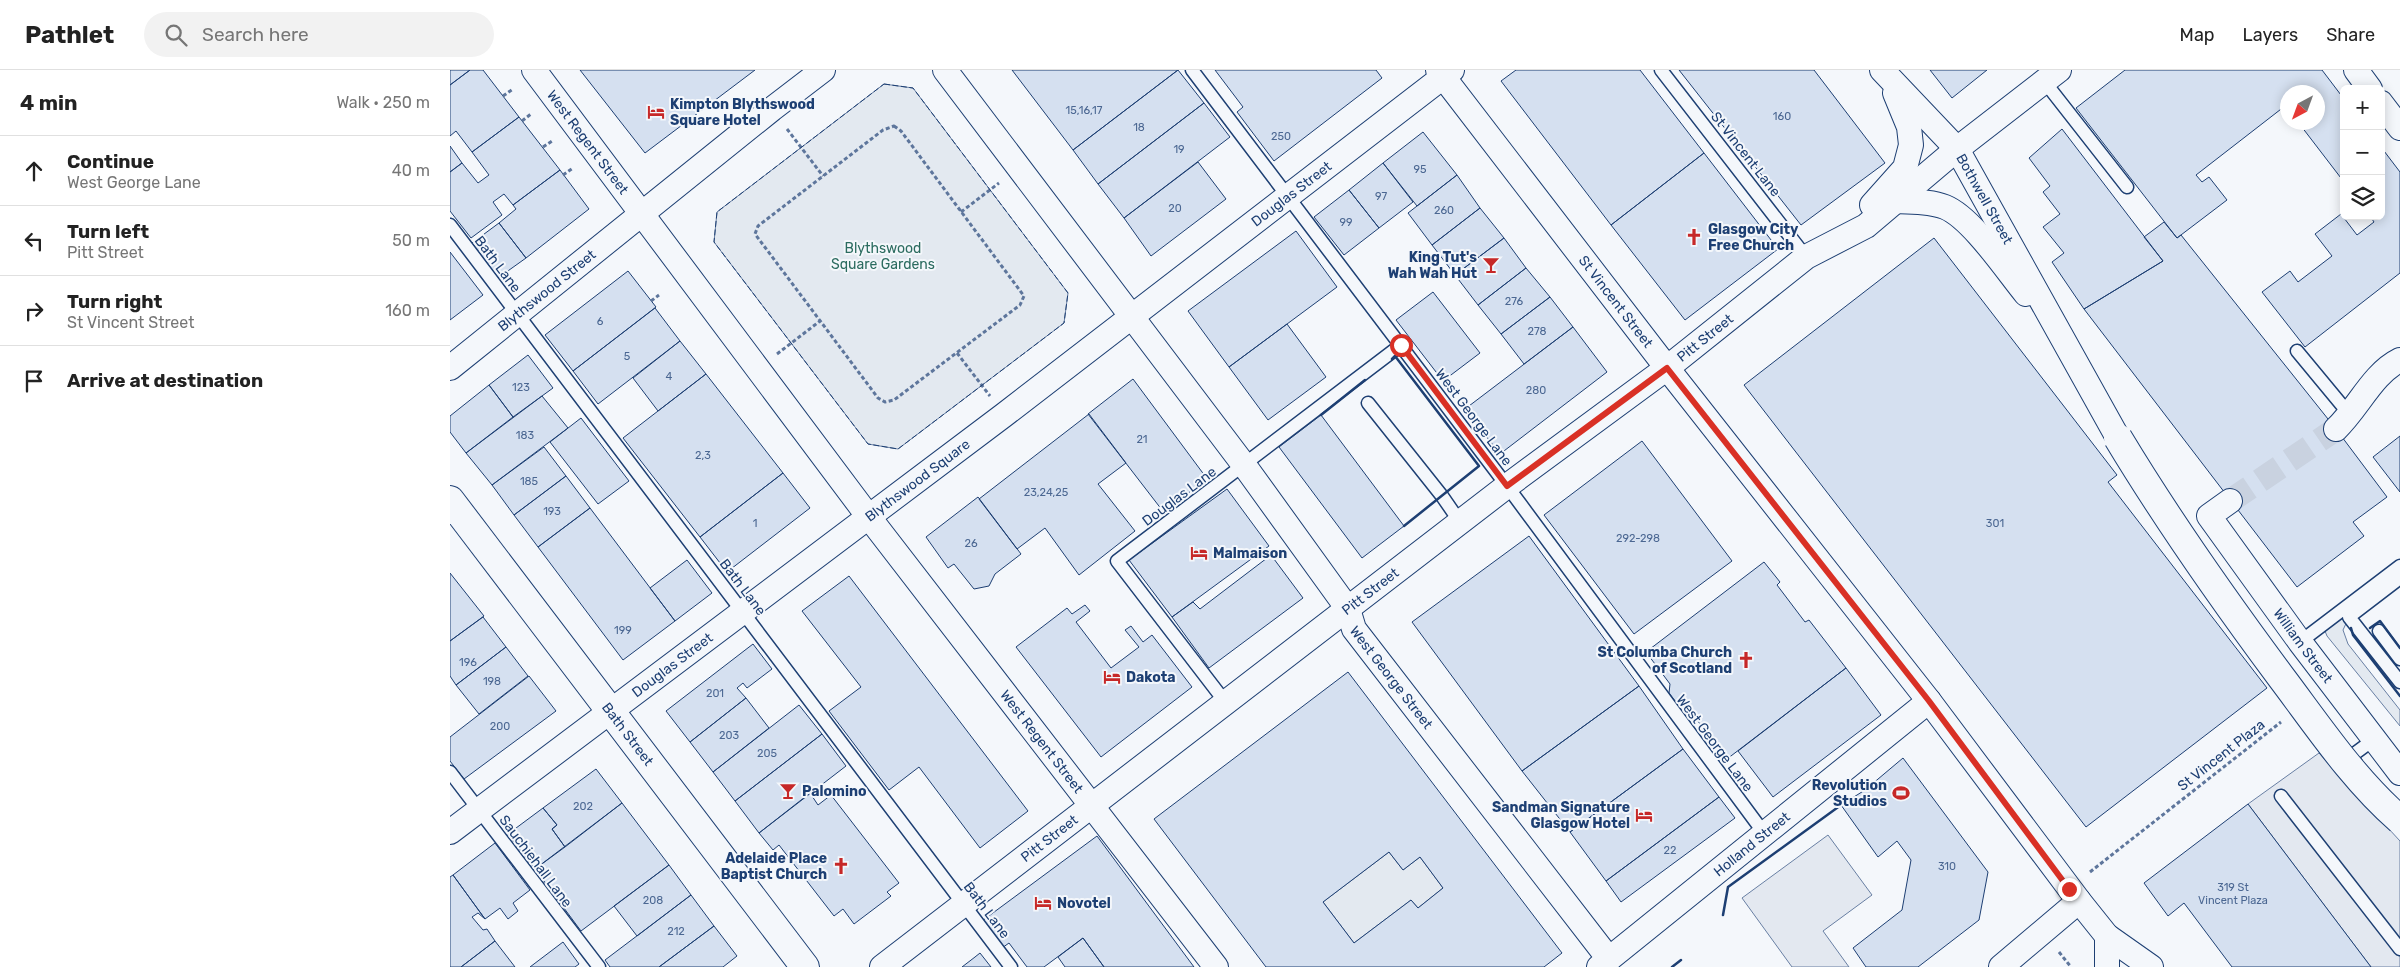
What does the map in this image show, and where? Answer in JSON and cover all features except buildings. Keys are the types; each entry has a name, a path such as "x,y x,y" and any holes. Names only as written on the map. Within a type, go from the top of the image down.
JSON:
{"main road":[{"path":"2118,438 2157,503 2210,581 2351,770 2400,820"},
{"name":"Bath Street","path":"450,500 806,967"}],"street":[{"name":"West Regent Street","path":"534,70 642,213"},
{"path":"642,213 823,70"},
{"path":"945,70 1132,318"},
{"path":"2356,70 2367,85"},
{"name":"Douglas Street","path":"1132,318 1444,72"},
{"name":"St Vincent Street","path":"1444,72 1667,368 1929,701 2074,895 2107,936 2151,967"},
{"path":"1866,226 1873,203 1905,168 1911,145 1909,127 1904,112 1885,74"},
{"name":"Bothwell Street","path":"1885,74 1957,149 2118,438"},
{"name":"Pitt Street","path":"882,967 1507,486 1667,368 1806,257 1866,226 1957,149 2051,76"},
{"path":"2385,108 2400,128"},
{"name":"Bothwell Street","path":"1896,201 1944,206 1957,213 2066,344"},
{"name":"Blythswood Street","path":"450,368 518,316 642,213"},
{"name":"Blythswood Square","path":"642,213 868,516 1132,318"},
{"name":"West George Street","path":"1132,318 1244,465 1348,609 1354,629 1604,963"},
{"path":"2343,422 2375,380 2390,365 2400,360"},
{"name":"William Street","path":"2230,501 2209,516 2300,642 2400,773"},
{"name":"West Regent Street","path":"868,516 1093,805 1216,967"},
{"name":"Douglas Street","path":"450,832 868,516"},
{"name":"Holland Street","path":"1604,963 1929,701"},
{"path":"2001,967 2074,895"},
{"path":"2107,936 2107,967"}],"lane":[{"name":"West George Lane","path":"1192,70 1507,486 1764,833"},
{"name":"St Vincent Lane","path":"1661,70 1806,257"},
{"path":"2051,76 2127,187"},
{"name":"Bath Lane","path":"450,225 1011,967"},
{"name":"Douglas Lane","path":"1226,703 1117,561 1401,345"},
{"path":"2297,352 2343,422"},
{"path":"1368,403 1442,496 1460,522"},
{"path":"2300,642 2400,566"},
{"path":"2400,578 2349,617 2400,682"},
{"path":"2379,631 2400,659"},
{"path":"2374,740 2350,756 2385,797 2400,820"},
{"name":"Sauchiehall Lane","path":"450,772 599,967"},
{"path":"2281,796 2400,948"}],"path":[{"path":"503,96 513,89"},
{"path":"772,109 823,176"},
{"path":"522,121 531,114"},
{"path":"894,126 901,131 962,212 1024,296 1020,304 894,400 882,401 755,234 758,226 884,130 894,126"},
{"path":"543,147 552,141"},
{"path":"564,175 573,168"},
{"path":"962,212 1020,168"},
{"path":"651,301 660,295"},
{"path":"758,369 820,321"},
{"path":"957,353 1004,415"},
{"name":"St Vincent Plaza","path":"2074,895 2124,844 2285,719"},
{"path":"2065,960 2070,967"}],"green space":[{"name":"Blythswood Square Gardens","path":"884,84 913,88 1068,293 1064,323 898,449 868,444 714,242 717,212"},
{"path":"2357,600 2343,630 2348,644 2400,710 2400,726 2327,636 2323,626"},
{"path":"1389,852 1403,870 1420,857 1443,888 1418,908 1411,900 1354,943 1323,902"}],"shaded area":[{"path":"2319,753 2400,841 2400,967 2371,967 2248,804"},
{"path":"1828,835 1872,895 1823,931 1849,967 1792,967 1742,898"}],"tunnel":[{"path":"2230,501 2336,429"}],"fence":[{"path":"884,84 913,88 1068,293 1064,323 898,449 868,444 714,242 717,212 884,84"}],"wall":[{"path":"1392,359 1395,356 1479,466 1404,526"},
{"path":"1321,415 1365,380"},
{"path":"2370,628 2380,621 2400,648"},
{"path":"2351,628 2353,635 2400,696"},
{"path":"1723,915 1728,887 1841,805"},
{"path":"1672,967 1681,960"}],"place":[{"name":"Kimpton Blythswood Square Hotel","path":"656,112"},
{"name":"Glasgow City Free Church","path":"1694,237"},
{"name":"King Tut's Wah Wah Hut","path":"1491,265"},
{"name":"Malmaison","path":"1199,553"},
{"name":"St Columba Church of Scotland","path":"1746,660"},
{"name":"Dakota","path":"1112,677"},
{"name":"Palomino","path":"788,791"},
{"name":"Revolution Studios","path":"1901,793"},
{"name":"Sandman Signature Glasgow Hotel","path":"1644,815"},
{"name":"Adelaide Place Baptist Church","path":"841,866"},
{"name":"Novotel","path":"1043,903"}],"route":[{"path":"1401,345 1507,486 1667,368 1929,701 2069,889"}]}
